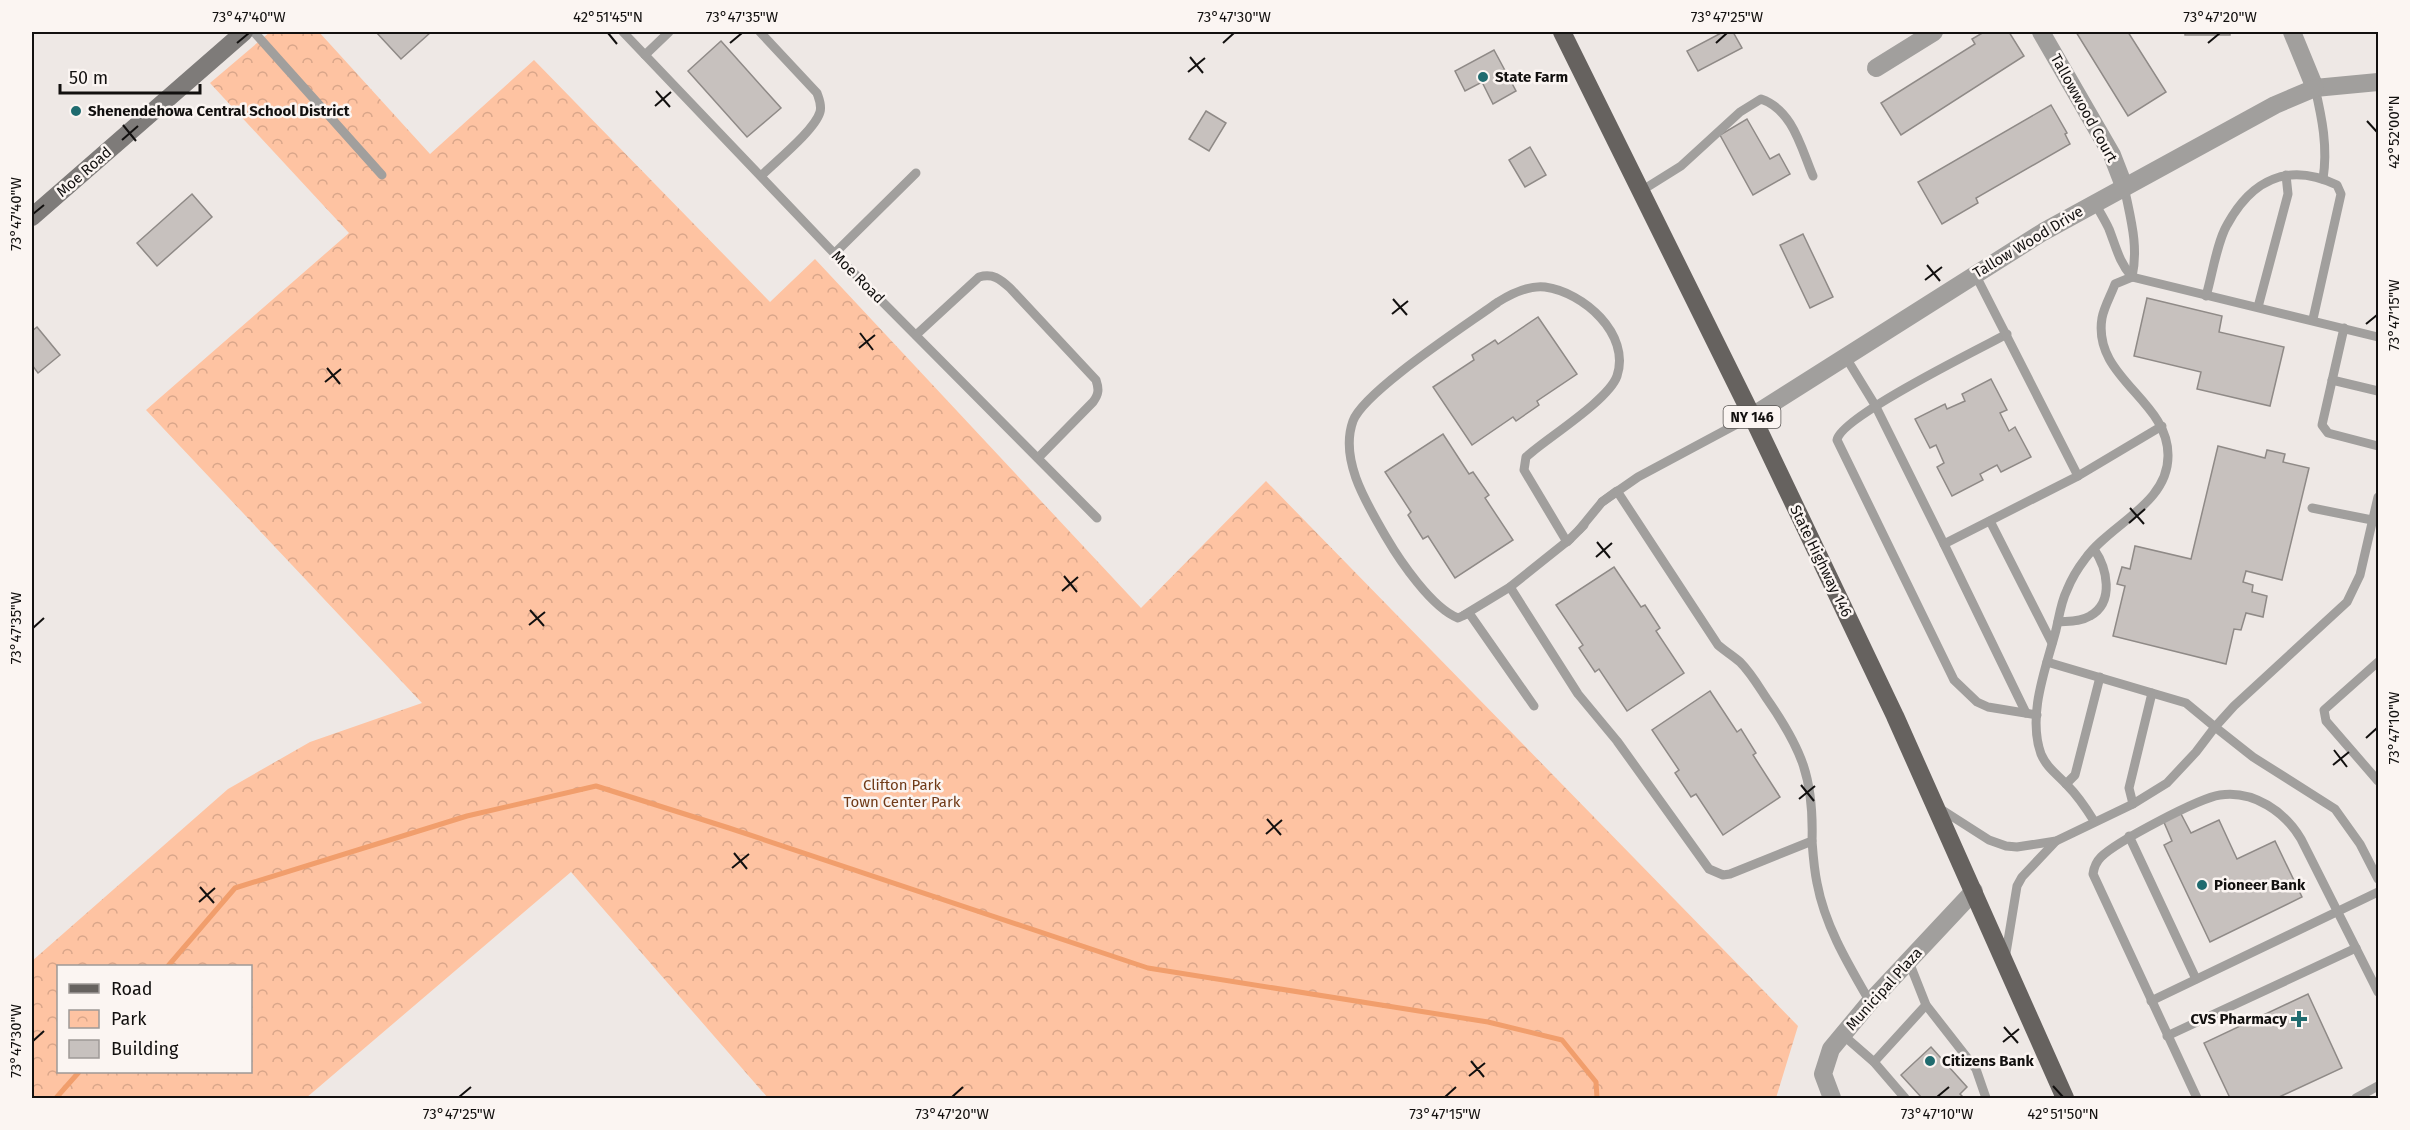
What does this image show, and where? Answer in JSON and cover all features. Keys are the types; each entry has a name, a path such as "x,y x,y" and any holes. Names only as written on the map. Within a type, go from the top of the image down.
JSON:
{"main road":[{"name":"State Highway 146","path":"1562,32 1752,416 1895,716 2065,1098"}],"street":[{"name":"Moe Road","path":"32,217 244,32"},
{"path":"1876,68 1934,32"},
{"name":"Tallowwood Court","path":"2042,32 2112,155 2124,186"},
{"path":"2292,32 2315,88"},
{"name":"Tallow Wood Drive","path":"1752,416 1976,274 2095,202 2276,105 2315,88 2379,82"},
{"name":"Municipal Plaza","path":"1832,1098 1823,1074 1831,1049 1870,1002 1974,891"}],"lane":[{"path":"254,32 382,175"},
{"name":"Moe Road","path":"623,32 835,253 1096,518"},
{"path":"645,55 669,32"},
{"path":"760,32 817,93 821,106 820,114 813,125 761,176"},
{"path":"2315,88 2323,125 2326,157 2323,178"},
{"path":"1641,191 1681,166 1740,112 1761,99 1771,103 1789,120 1813,176"},
{"path":"835,253 916,173"},
{"path":"2206,296 2225,226 2244,199 2266,183 2286,175 2308,174 2337,185 2341,194 2313,319"},
{"path":"2258,307 2288,194 2286,175"},
{"path":"2124,186 2135,238 2136,260 2132,276"},
{"path":"2095,202 2108,227 2116,252 2123,266 2132,276 2379,337"},
{"path":"1976,274 2079,476"},
{"path":"916,335 979,277 988,275 998,278 1010,288 1098,386 1098,394 1093,402 1038,458"},
{"path":"2094,821 2080,799 2048,768 2041,754 2036,734 2037,715 2047,662 2066,591 2085,558 2111,531 2157,492 2168,458 2167,440 2162,426 2111,365 2102,343 2102,317 2115,284 2132,276"},
{"path":"1567,542 1524,470 1524,462 1532,452 1608,392 1617,377 1620,361 1613,335 1595,312 1579,299 1566,292 1544,286 1514,293 1498,302 1393,379 1359,409 1353,422 1350,440 1351,458 1359,487 1392,546 1419,582 1448,614 1458,618 1469,614 1510,587 1567,542 1602,502 1617,491 1638,477 1752,416"},
{"path":"2344,328 2322,425 2328,433 2379,446"},
{"path":"2007,334 1875,405 1837,436 1838,446 1954,681 1977,702 1988,707 2037,715"},
{"path":"1845,356 1875,405 2026,713"},
{"path":"2332,380 2379,391"},
{"path":"1944,544 2079,476 2162,426"},
{"path":"1617,491 1718,645 1749,673 1788,729 1800,753 1808,776 1813,811 1812,841 1817,884 1827,919 1843,956 1870,1002"},
{"path":"2005,961 2017,886 2022,877 2056,841 2133,804 2167,783 2234,706 2347,602 2360,575 2379,496"},
{"path":"2312,508 2372,520"},
{"path":"1990,521 2052,643"},
{"path":"2058,622 2078,621 2092,616 2103,603 2107,590 2105,573 2094,549"},
{"path":"1510,587 1578,694 1617,741 1709,869 1723,875 1730,874 1812,841"},
{"path":"1469,614 1533,706"},
{"path":"2047,662 2186,704 2253,758 2335,810 2360,844 2379,879"},
{"path":"2379,662 2324,710 2326,722 2379,781"},
{"path":"2066,784 2075,775 2100,677"},
{"path":"2133,804 2129,788 2152,693"},
{"path":"2197,1098 2093,874 2094,867 2103,855 2129,836 2220,795 2242,796 2268,805 2292,824 2379,992"},
{"path":"1935,806 1989,840 2006,846 2017,847 2056,841"},
{"path":"2129,836 2196,979"},
{"path":"2151,1000 2379,892"},
{"path":"2167,1036 2356,948"},
{"path":"1909,962 1926,1005 1976,1069 1986,1098"},
{"path":"1874,1062 1926,1005"},
{"path":"1843,1035 1874,1062 1905,1098"},
{"path":"2356,1098 2379,1086"}],"green space":[{"name":"Clifton Park Town Center Park","path":"270,32 319,32 430,154 534,60 770,302 815,259 1141,608 1266,481 1798,1026 1776,1098 768,1098 571,872 306,1098 32,1098 32,961 228,789 310,742 422,703 146,410 349,233 210,83"}],"building":[{"path":"376,32 431,32 401,59"},
{"path":"1723,32 1733,32 1742,48 1698,71 1687,51"},
{"path":"1984,32 2009,32 2024,56 1901,135 1881,103 1975,44 1972,39"},
{"path":"2076,32 2128,32 2166,92 2128,116"},
{"path":"2185,32 2230,32 2230,35 2185,35"},
{"path":"721,41 781,108 747,137 688,71"},
{"name":"State Farm","path":"1494,50 1516,91 1493,104 1482,82 1465,91 1455,71"},
{"path":"2051,105 2067,133 2065,134 2070,144 1976,198 1978,203 1942,224 1918,182"},
{"path":"1206,111 1226,123 1209,151 1189,139"},
{"path":"1747,119 1770,159 1779,154 1790,174 1753,195 1720,135"},
{"path":"1530,147 1546,175 1525,187 1509,160"},
{"path":"192,194 212,217 157,266 137,243"},
{"path":"1803,234 1833,297 1810,308 1780,245"},
{"path":"2147,298 2222,316 2219,332 2284,347 2270,406 2197,389 2201,372 2134,356"},
{"path":"1538,317 1577,374 1537,401 1539,405 1516,421 1513,417 1472,445 1433,387 1474,360 1472,355 1495,340 1498,344"},
{"path":"37,327 60,355 38,373 32,365 32,331"},
{"path":"1991,379 2007,410 2000,413 2009,431 2015,427 2031,457 2001,472 1997,465 1980,474 1983,480 1952,496 1937,467 1944,463 1936,445 1930,448 1915,419 1945,404 1947,409 1965,401 1962,394"},
{"path":"1443,434 1469,474 1473,472 1489,495 1485,498 1513,540 1455,578 1428,536 1423,539 1408,515 1411,512 1385,472"},
{"path":"2218,446 2265,458 2267,450 2285,454 2283,462 2309,468 2282,580 2246,571 2243,582 2253,585 2252,592 2267,596 2263,617 2246,613 2241,630 2234,629 2226,664 2113,636 2125,586 2117,584 2122,567 2130,569 2135,546 2191,559"},
{"path":"1614,567 1641,607 1645,605 1660,628 1656,631 1684,673 1627,711 1599,669 1595,672 1579,648 1583,645 1556,605"},
{"path":"1710,691 1737,732 1741,729 1756,753 1753,755 1780,797 1723,835 1696,794 1691,797 1675,773 1679,770 1652,730"},
{"path":"2180,812 2191,833 2219,820 2237,859 2275,841 2302,897 2210,942 2164,845 2172,841 2163,820"},
{"name":"CVS Pharmacy","path":"2308,994 2342,1068 2277,1098 2230,1098 2204,1043"},
{"name":"Citizens Bank","path":"1931,1047 1967,1087 1960,1094 1964,1098 1922,1098 1901,1075"}],"waterway":[{"path":"169,965 235,888 467,816 596,786 1148,968 1488,1022 1562,1040 1596,1082 1597,1098"},
{"path":"56,1098 78,1073"}],"place":[{"name":"State Farm","path":"1483,77"},
{"name":"Shenendehowa Central School District","path":"76,111"},
{"name":"Pioneer Bank","path":"2202,885"},
{"name":"CVS Pharmacy","path":"2299,1019"},
{"name":"Citizens Bank","path":"1930,1061"}]}
